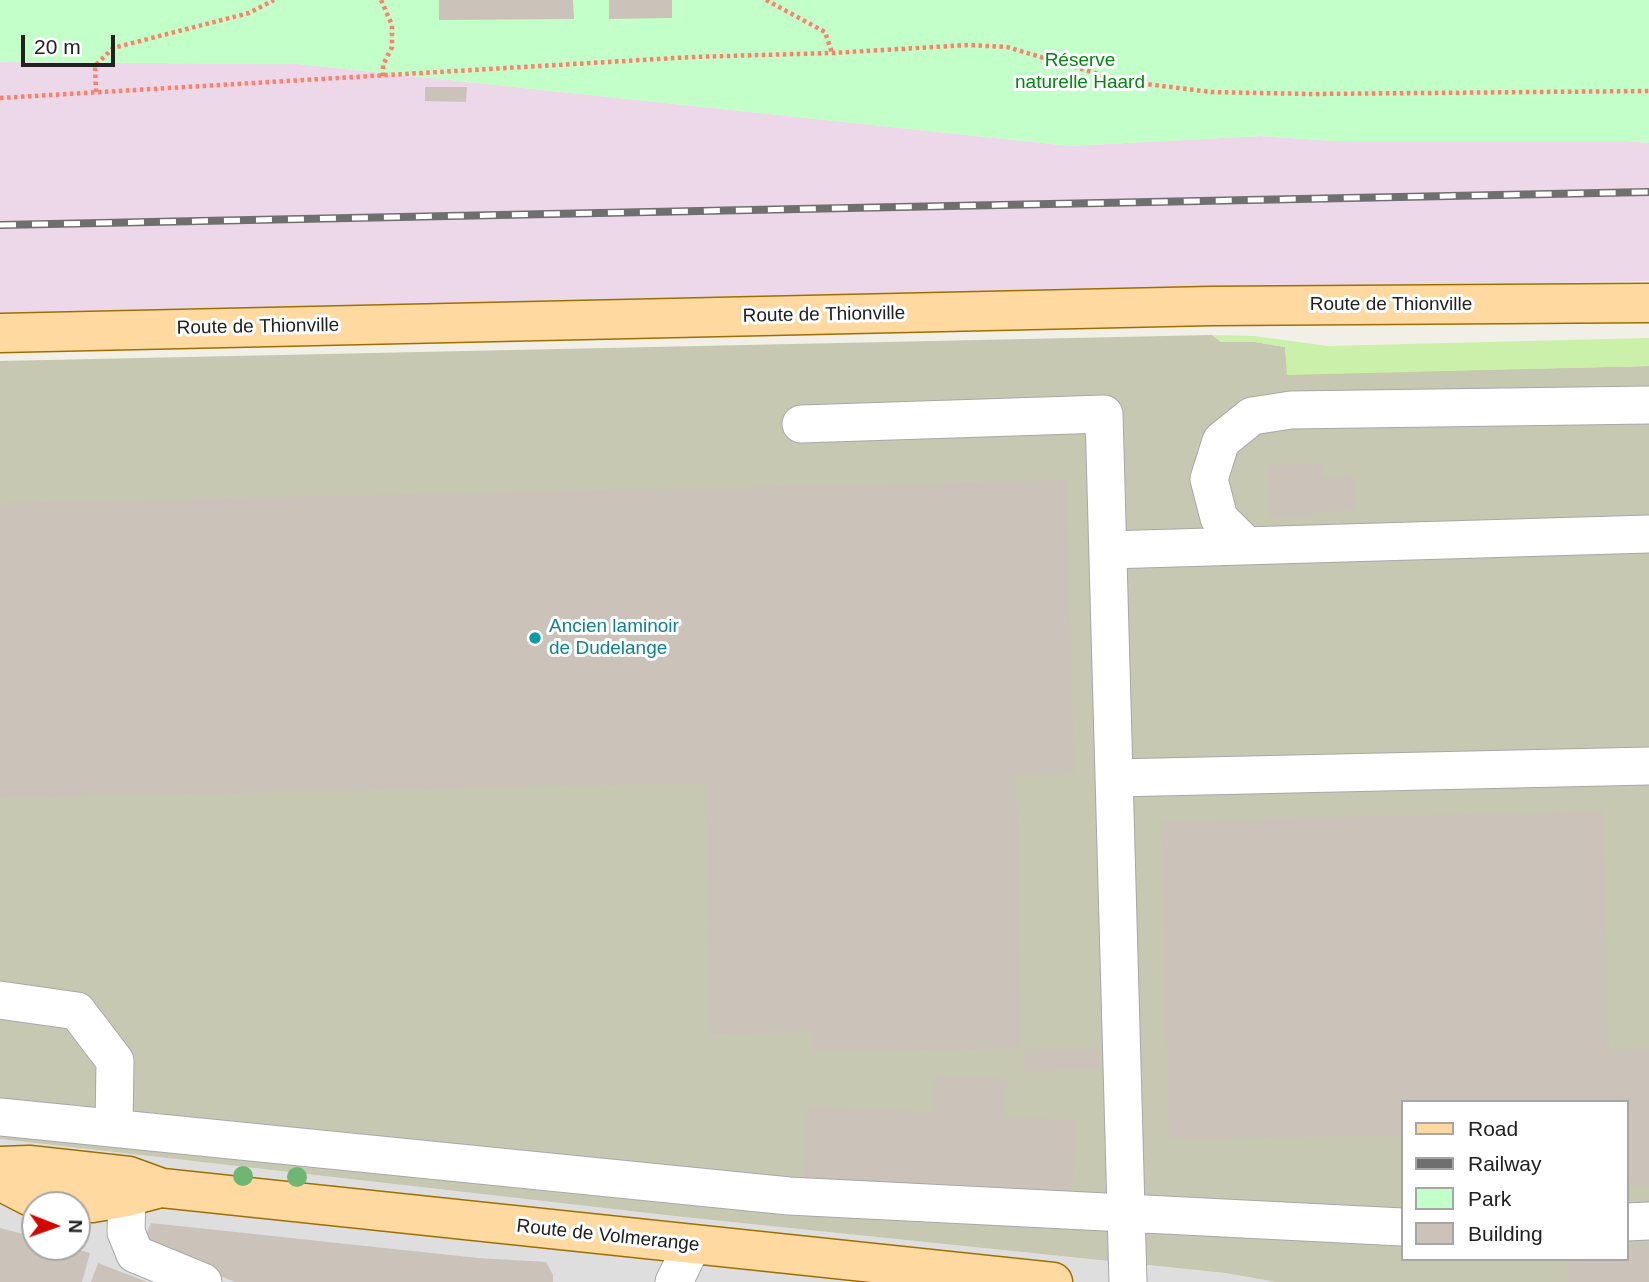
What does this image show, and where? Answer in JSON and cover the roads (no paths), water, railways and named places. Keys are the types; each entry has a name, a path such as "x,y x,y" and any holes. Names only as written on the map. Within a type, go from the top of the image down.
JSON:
{"main road":[{"name":"Route de Thionville","path":"0,333 1211,306 1649,303"},
{"name":"Route de Volmerange","path":"0,1166 29,1165 129,1176 144,1192"},
{"name":"Route de Volmerange","path":"0,1181 29,1196 92,1203 144,1192 1053,1282"}],"street":[{"path":"1247,546 1219,518 1209,479 1222,441 1252,416 1291,410 1649,405"},
{"path":"801,424 1104,414 1128,1282"},
{"path":"1108,550 1649,534"},
{"path":"1115,778 1649,766"},
{"path":"0,1000 77,1011 115,1061 114,1127"},
{"path":"0,1117 789,1196 1400,1227"},
{"path":"144,1192 126,1232 135,1254 203,1282"},
{"path":"1628,1222 1649,1222"},
{"path":"674,1282 692,1245"}],"railway":[{"path":"0,225 1649,192"}],"place":[{"name":"Ancien laminoir de Dudelange","path":"535,638"}],"park label":[{"name":"Réserve naturelle Haard","path":"1080,72"}]}
